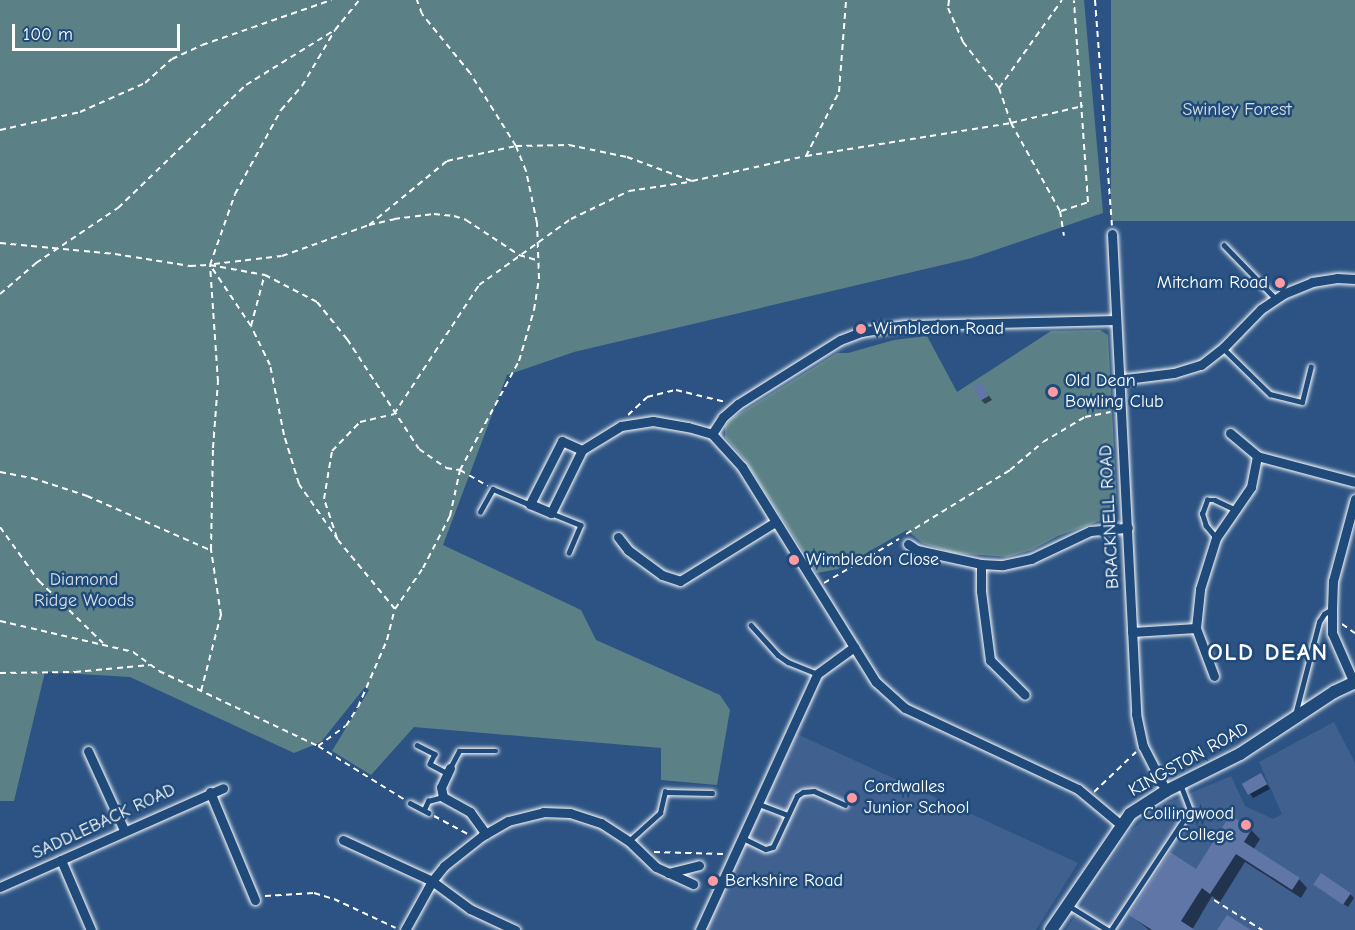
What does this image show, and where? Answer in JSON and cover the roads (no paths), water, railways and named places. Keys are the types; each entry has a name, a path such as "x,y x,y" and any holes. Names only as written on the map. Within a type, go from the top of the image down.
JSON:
{"street":[{"name":"BRACKNELL ROAD","path":"1112,234 1136,714 1143,746 1166,791"},
{"path":"1118,380 1174,373 1201,365 1223,348 1261,309 1276,299 1312,282 1337,278 1355,279"},
{"path":"712,434 723,417 738,404 840,340 861,332 905,325 1116,320"},
{"path":"582,450 562,441 530,504 551,513 582,450 621,426 653,421 712,434 742,466 876,682 905,708 1078,789 1121,825"},
{"path":"1230,434 1257,456 1355,482"},
{"path":"1214,676 1196,628 1206,562 1216,538 1251,487 1257,456"},
{"path":"1354,682 1332,633 1332,614 1334,580 1355,499"},
{"path":"618,537 628,550 662,575 680,581 775,522"},
{"path":"903,541 917,550 981,564 1003,565 1031,559 1090,531 1128,528"},
{"path":"981,564 981,591 990,660 1025,695"},
{"path":"1132,632 1196,628"},
{"path":"700,930 817,674 854,647"},
{"name":"KINGSTON ROAD","path":"1051,930 1130,814 1166,791 1240,754 1354,682"},
{"path":"88,751 124,830"},
{"path":"448,770 441,788 443,797 470,812 486,834"},
{"name":"SADDLEBACK ROAD","path":"0,887 223,788"},
{"path":"210,792 255,900"},
{"path":"403,930 432,881 444,866 474,842 508,821 543,812 570,813 601,823 629,841 656,867 693,884"},
{"path":"343,840 432,881 470,909 515,930"},
{"path":"61,860 91,930"},
{"path":"668,873 699,865"}],"lane":[{"path":"1224,245 1276,299"},
{"path":"1223,348 1270,394 1302,402 1311,367"},
{"path":"480,512 493,489 530,504"},
{"path":"1216,538 1206,526 1202,514 1207,500 1215,500 1236,510"},
{"path":"551,513 581,525 569,553"},
{"path":"1294,719 1320,622 1324,614 1332,614"},
{"path":"751,625 778,655 817,674"},
{"path":"417,746 435,753 430,764 448,770 459,751 496,751"},
{"path":"1067,905 1110,930 1190,810 1180,784"},
{"path":"743,838 770,849 797,796 810,790 845,805"},
{"path":"629,841 660,813 665,792 712,793"},
{"path":"410,803 427,812 428,801 443,797"},
{"path":"759,804 787,816"}],"place":[{"name":"Mitcham Road","path":"1280,283"},
{"name":"Wimbledon Road","path":"861,329"},
{"name":"Old Dean Bowling Club","path":"1053,392"},
{"name":"Wimbledon Close","path":"794,560"},
{"name":"Cordwalles Junior School","path":"852,798"},
{"name":"Collingwood College","path":"1246,825"},
{"name":"Berkshire Road","path":"713,881"}],"district":[{"name":"OLD DEAN","path":"1268,653"}],"park label":[{"name":"Swinley Forest","path":"1237,110"},
{"name":"Diamond Ridge Woods","path":"84,591"}]}
